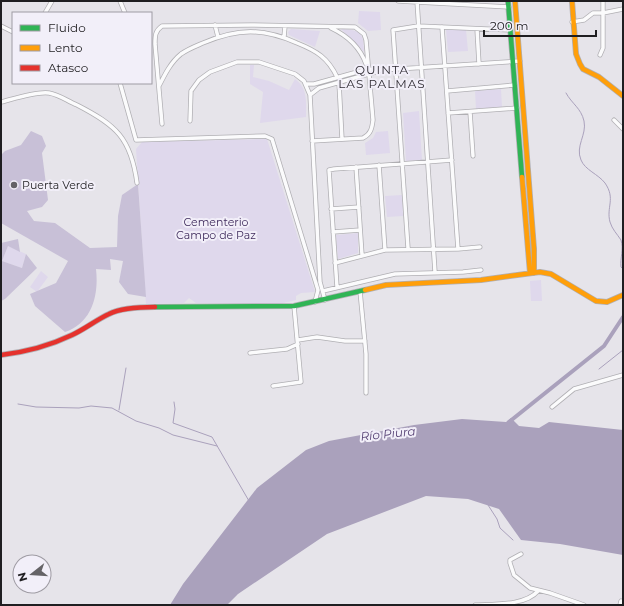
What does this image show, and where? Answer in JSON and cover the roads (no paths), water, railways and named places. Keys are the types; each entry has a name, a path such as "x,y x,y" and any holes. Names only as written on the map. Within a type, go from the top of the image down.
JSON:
{"street":[{"path":"46,12 52,1"},
{"path":"120,1 125,12"},
{"path":"398,1 509,7"},
{"path":"500,1 500,6"},
{"path":"508,1 532,273"},
{"path":"515,1 534,249 532,273"},
{"path":"572,1 572,22 576,54 580,64 583,68 599,77 623,96"},
{"path":"600,55 603,48 603,1"},
{"path":"417,2 434,272"},
{"path":"572,22 584,20 593,13 603,13 623,9"},
{"path":"162,124 155,44 158,29 166,25 355,27 362,31 366,40 373,120 372,130 363,138 312,141"},
{"path":"215,25 218,37"},
{"path":"1,26 12,32"},
{"path":"284,37 285,26"},
{"path":"408,248 393,30 418,26 510,30"},
{"path":"329,27 352,42 360,52 368,69"},
{"path":"442,27 458,249"},
{"path":"477,29 479,64"},
{"path":"159,86 170,66 179,56 218,37 230,33 250,31 284,37 320,54 331,64 337,77"},
{"path":"190,121 190,100 195,85 203,76 232,64 251,61 267,64 298,76 306,84 310,95 320,276 325,300"},
{"path":"306,84 314,84 368,69 382,70 421,68 520,61"},
{"path":"310,95 316,89 369,75 382,70"},
{"path":"339,83 342,139"},
{"path":"120,84 136,140 265,136 272,138 318,290 315,302"},
{"path":"447,91 515,85"},
{"path":"1,102 50,93 65,98 84,109 114,129 127,145 132,156 136,183"},
{"path":"448,114 517,108"},
{"path":"470,112 473,156"},
{"path":"614,120 623,129"},
{"path":"337,287 329,170 452,160"},
{"path":"379,165 386,250"},
{"path":"356,167 362,255"},
{"path":"331,209 359,207"},
{"path":"333,232 360,230"},
{"path":"335,263 386,250 408,248 458,249 480,247"},
{"path":"323,291 391,274 481,270"},
{"path":"1,356 26,352 65,339 105,316 118,311 155,307 294,306 400,283 481,280 532,273 551,274 596,302 607,302 621,296"},
{"path":"360,291 365,341 366,393"},
{"path":"273,386 301,382 294,306"},
{"path":"298,340 317,337 345,342 365,341"},
{"path":"250,353 286,349 298,344"},
{"path":"552,407 574,389 623,375"},
{"path":"521,554 510,560 511,570 514,575 530,588 550,593 584,605"},
{"path":"475,605 518,603 534,595 538,591"}],"water":[{"name":"Río Piura","path":"511,418 519,426 539,428 549,422 623,430 623,555 560,544 521,540 499,509 468,499 426,496 327,534 238,594 227,605 170,605 183,584 257,488 306,450 329,441 414,425 462,419 506,422"}],"waterway":[{"path":"566,93 579,109 584,121 584,131 579,150 581,160 585,167 605,183 610,194 609,217 613,229 621,240 621,267 623,269"},
{"path":"509,422 604,346 623,317"},
{"path":"599,369 623,350"},
{"path":"119,410 126,368"},
{"path":"174,402 175,409 173,423 212,437 249,501"},
{"path":"18,404 36,407 79,408 91,406 112,408 136,421 159,428 173,435 217,446"},
{"path":"488,505 497,519 500,528 513,540"}],"place":[{"name":"Puerta Verde","path":"14,185"}],"district":[{"name":"QUINTA LAS PALMAS","path":"382,77"}],"park label":[{"name":"Cementerio Campo de Paz","path":"216,228"}]}
